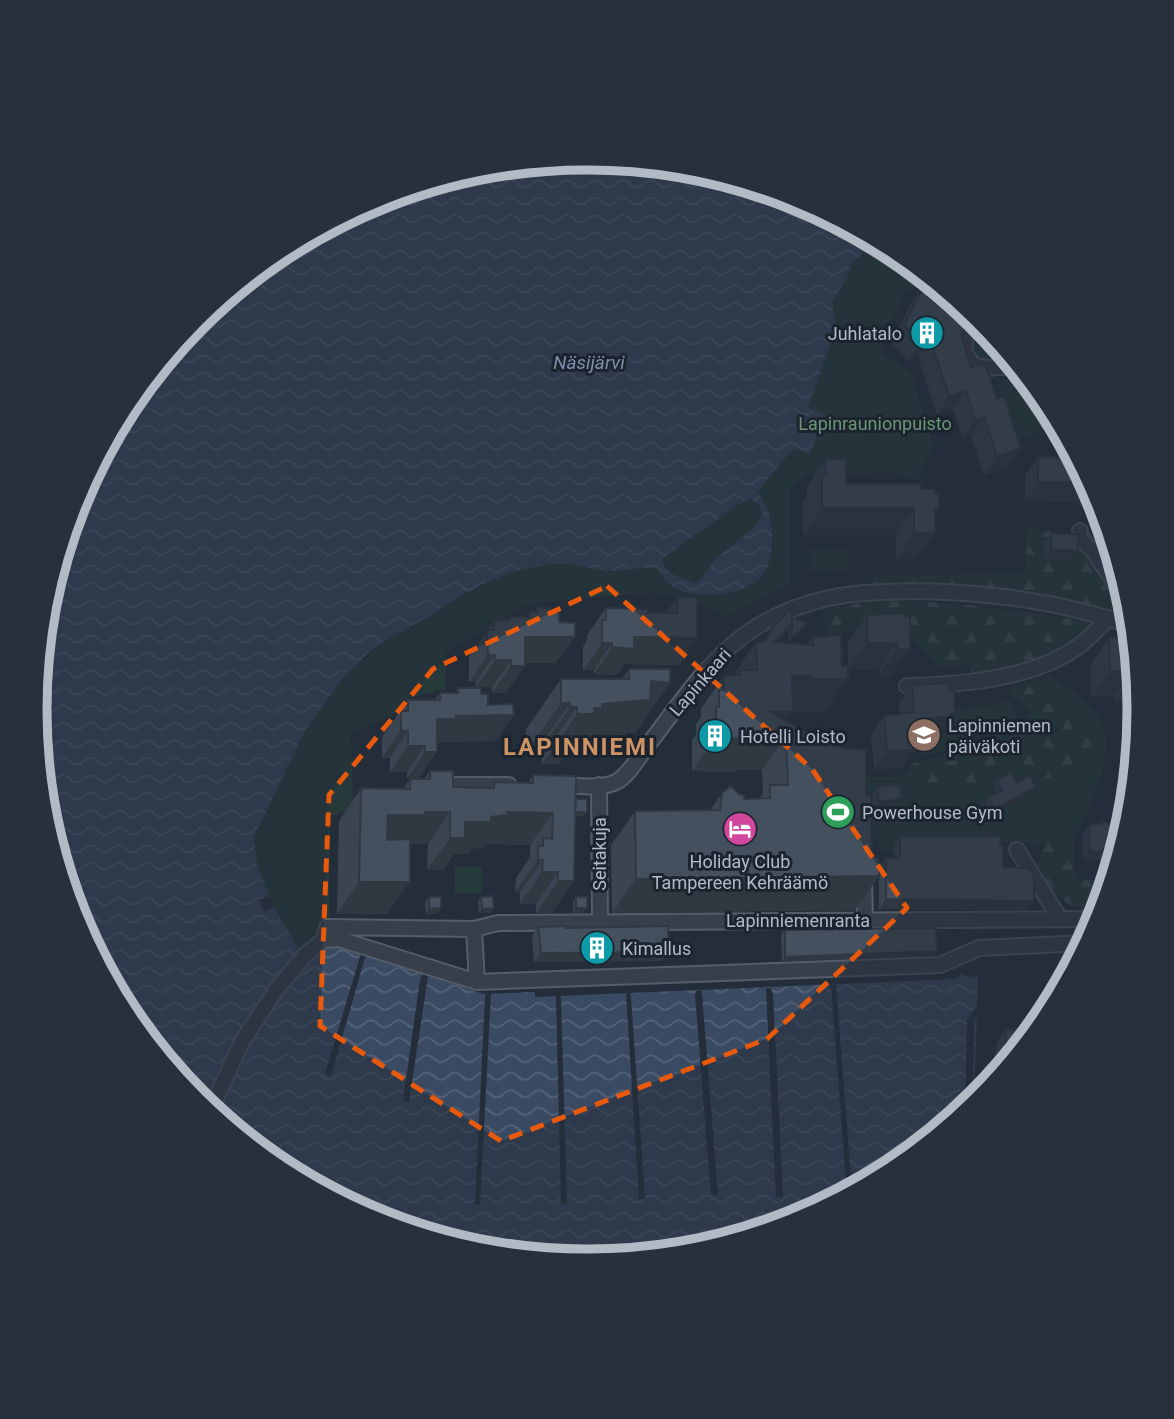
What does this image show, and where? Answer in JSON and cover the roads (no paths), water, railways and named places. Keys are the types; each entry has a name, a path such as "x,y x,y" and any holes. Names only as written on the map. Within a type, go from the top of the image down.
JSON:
{"street":[{"path":"967,326 964,351 973,365 987,368 1003,367"},
{"path":"1080,531 1080,539 1094,552 1109,574"},
{"name":"Lapinkaari","path":"548,785 599,785 615,782 625,774 699,681 734,642 765,622 796,608 862,593 940,593 1021,601 1119,622"},
{"path":"907,686 992,681 1044,663 1078,647 1108,618"},
{"path":"452,785 522,785"},
{"name":"Seitakuja","path":"599,785 600,922"},
{"path":"1017,850 1060,919"},
{"path":"864,867 865,920"},
{"name":"Lapinniemenranta","path":"324,940 327,927 474,929 498,923 1085,919"},
{"path":"474,929 477,982"},
{"path":"215,1100 243,1040 256,1019 291,971 306,954 324,940 339,939 477,982 940,965 979,948 1073,944"}],"water":[{"name":"Näsijärvi","path":"587,170 657,174 692,180 760,198 794,211 865,247 862,254 852,262 847,278 832,302 836,328 808,408 826,415 819,432 822,434 820,438 817,437 810,454 794,448 758,491 770,518 772,549 769,564 758,580 734,592 704,595 677,589 667,582 657,568 615,571 561,564 529,568 499,578 441,607 439,611 383,642 342,679 305,731 254,837 257,864 269,896 259,900 264,912 274,907 300,951 250,1016 212,1097 159,1038 138,1009 103,948 76,883 52,780 48,745 48,674 66,570 88,503 103,471 138,410 159,381 205,328 231,304 258,281 317,242 348,225 414,198 482,180 517,174","holes":["751,499 759,505 762,513 755,525 718,557 695,583 670,573 662,562 664,557 741,503"]},
{"path":"329,946 341,946 483,994 535,992 535,997 956,979 962,974 969,977 978,976 975,1085 916,1138 887,1158 826,1194 760,1221 692,1239 622,1248 552,1248 482,1239 414,1221 348,1194 258,1138 218,1103 262,1021 295,975"}],"place":[{"name":"Juhlatalo","path":"927,333"},
{"name":"Lapinniemen päiväkoti","path":"924,735"},
{"name":"Hotelli Loisto","path":"715,736"},
{"name":"Powerhouse Gym","path":"838,812"},
{"name":"Holiday Club Tampereen Kehräämö","path":"740,829"},
{"name":"Kimallus","path":"597,948"}],"district":[{"name":"LAPINNIEMI","path":"580,747"}],"park label":[{"name":"Lapinraunionpuisto","path":"875,423"}]}
